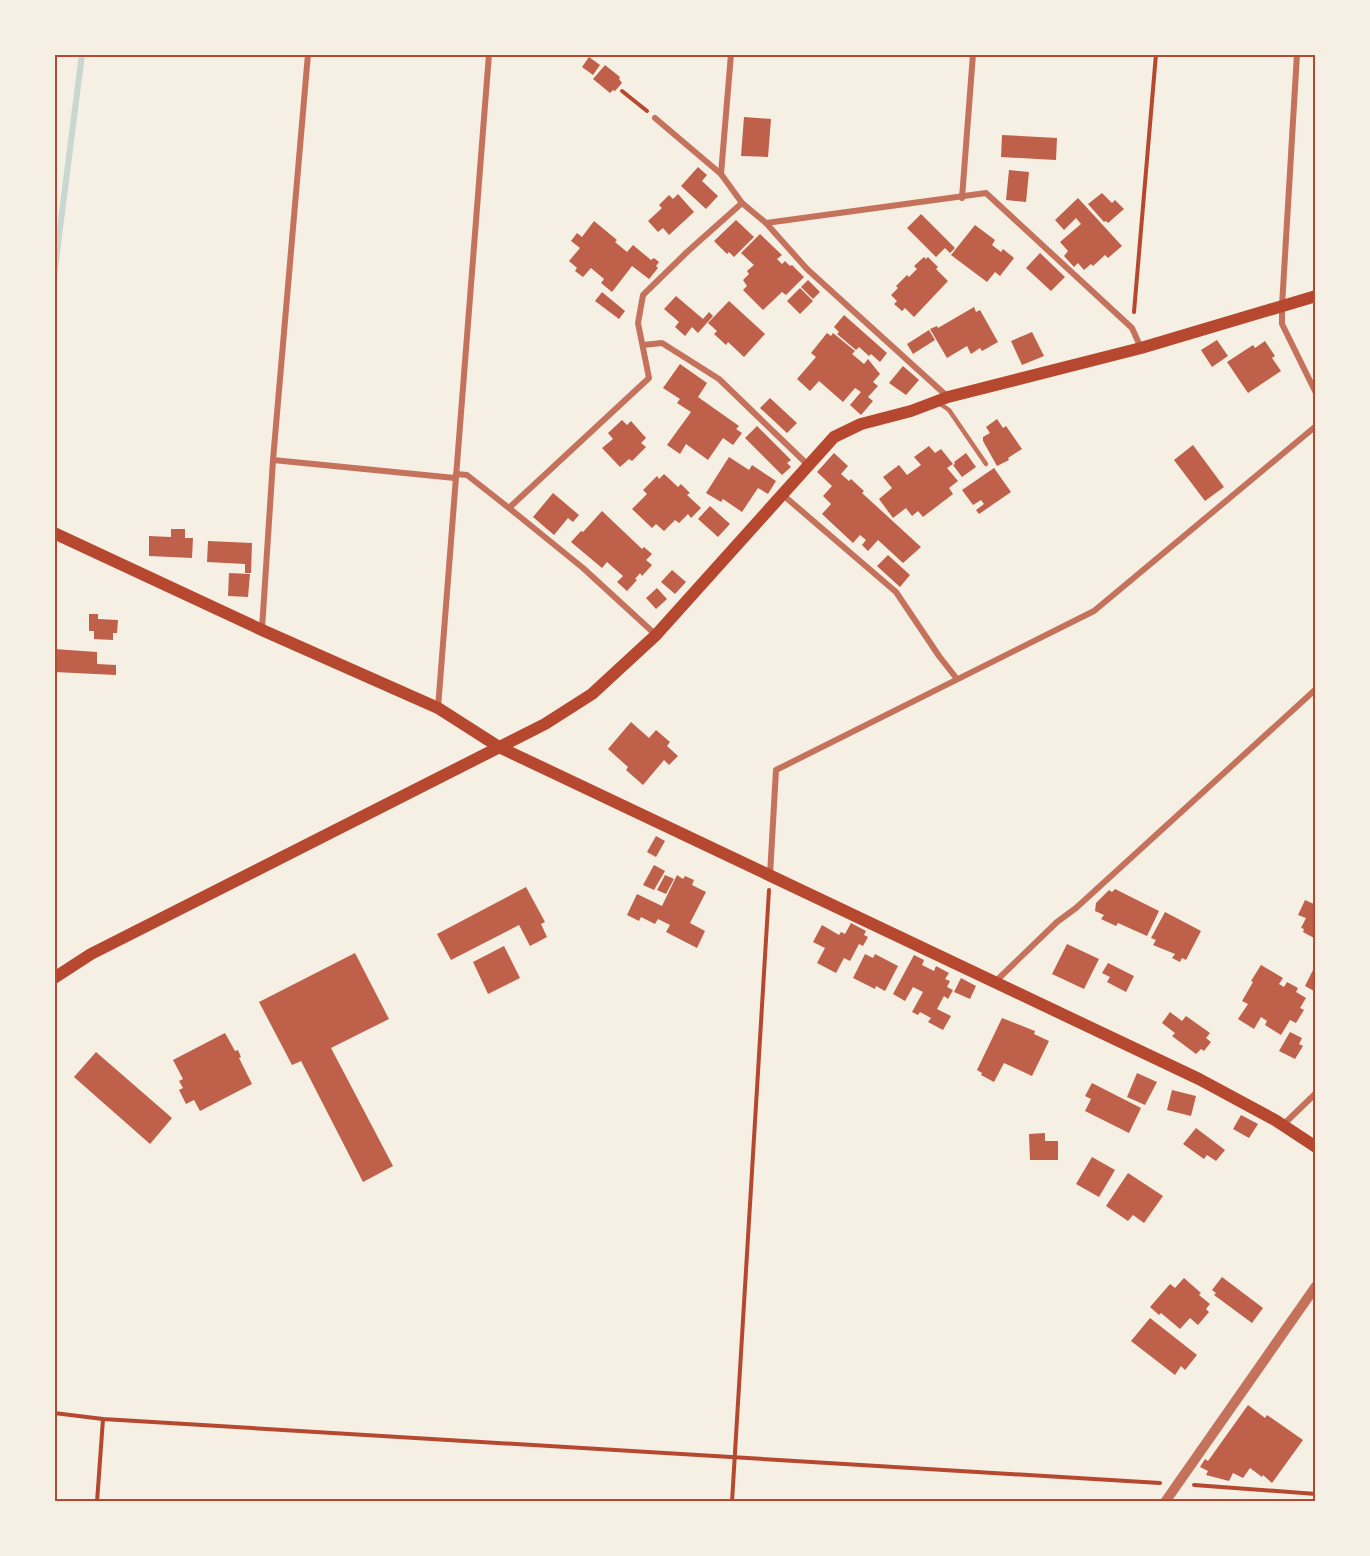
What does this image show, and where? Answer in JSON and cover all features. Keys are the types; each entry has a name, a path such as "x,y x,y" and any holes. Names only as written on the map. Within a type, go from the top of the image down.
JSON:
{"main road":[{"path":"54,978 101,948 545,724 592,694 656,635 834,437 861,424 942,399 1142,348 1316,296"},
{"path":"54,533 262,630 438,708 499,747 1199,1079 1283,1126 1316,1148"}],"street":[{"path":"262,630 273,460 308,54"},
{"path":"438,708 489,54"},
{"path":"721,174 731,54"},
{"path":"962,198 973,54"},
{"path":"1297,54 1282,324 1316,393"},
{"path":"655,118 721,174 742,203 766,223 807,269 942,399"},
{"path":"766,223 986,193 1132,328 1142,348"},
{"path":"509,508 650,378 638,323 643,296 687,252 742,203"},
{"path":"643,345 662,344 719,379 808,465"},
{"path":"770,874 776,770 1094,611 1316,426"},
{"path":"273,460 456,476 467,475 583,568 656,635"},
{"path":"783,495 896,592 957,679"},
{"path":"996,981 1057,922 1077,908 1316,689"},
{"path":"1283,1126 1316,1093"},
{"path":"1164,1502 1316,1286"}],"lane":[{"path":"942,399 986,464"}],"path":[{"path":"1132,328 1156,54"},
{"path":"622,91 655,118"},
{"path":"732,1502 770,874"},
{"path":"54,1413 103,1419 1316,1494"},
{"path":"97,1502 103,1419"}],"building":[{"path":"589,57 600,65 593,75 582,67"},
{"path":"605,65 620,77 622,83 610,93 593,79"},
{"path":"744,117 771,119 768,157 741,156"},
{"path":"1002,135 1057,138 1056,160 1001,157"},
{"path":"698,167 707,175 702,181 718,196 706,209 681,186"},
{"path":"1009,170 1029,172 1026,202 1006,200"},
{"path":"1102,193 1112,203 1115,200 1124,209 1108,223 1104,222 1088,204"},
{"path":"678,194 694,212 669,235 663,228 658,232 648,221 662,208 659,205 669,195 673,199"},
{"path":"1078,198 1122,246 1108,258 1105,255 1093,266 1091,264 1084,270 1078,263 1074,267 1064,256 1068,251 1060,242 1081,224 1076,218 1064,230 1055,220"},
{"path":"921,214 955,248 950,253 945,248 936,257 907,228"},
{"path":"736,220 754,237 734,257 729,252 727,254 714,241"},
{"path":"594,221 617,240 615,242 627,252 633,245 651,260 654,258 659,262 656,266 658,268 649,279 632,266 612,292 601,283 604,279 591,268 583,277 575,271 577,268 569,261 580,248 571,241 577,233 582,237"},
{"path":"975,225 995,240 992,245 1001,252 1003,249 1014,258 1000,276 995,272 987,282 951,255"},
{"path":"760,234 782,255 777,259 782,264 785,261 790,266 792,265 804,277 786,295 782,292 763,310 743,290 747,286 743,280 749,274 747,271 754,265 741,253"},
{"path":"1040,253 1065,277 1051,291 1026,268"},
{"path":"924,257 926,259 928,257 938,267 936,269 948,281 914,317 905,308 902,311 894,304 897,301 891,295 907,275 909,277 917,269 914,266"},
{"path":"808,280 820,292 813,299 801,287"},
{"path":"800,288 813,301 800,314 787,301"},
{"path":"602,292 625,311 619,319 595,301"},
{"path":"676,296 703,319 709,312 713,316 698,333 692,327 685,336 675,327 679,322 664,309"},
{"path":"729,301 765,334 744,357 728,342 726,345 714,334 717,331 708,323"},
{"path":"974,307 976,312 980,310 998,342 982,351 980,348 971,354 967,346 947,358 930,329 937,326 938,328"},
{"path":"844,315 887,353 880,362 859,347 856,350 837,334 839,332 834,327"},
{"path":"929,330 935,340 913,354 907,344"},
{"path":"1032,332 1044,356 1022,365 1011,341"},
{"path":"827,333 831,336 833,333 855,351 852,354 864,364 868,359 880,374 873,382 878,386 868,397 873,401 861,415 850,405 861,392 855,388 843,402 819,381 810,391 797,379 816,357 811,353"},
{"path":"1217,340 1228,356 1212,367 1201,350"},
{"path":"1265,341 1275,356 1272,358 1281,371 1248,393 1227,362 1253,345 1255,348"},
{"path":"680,364 707,383 698,397 739,426 736,429 742,433 733,445 723,438 708,460 686,444 680,454 667,445 691,412 677,403 680,399 663,388"},
{"path":"903,366 919,380 906,395 889,383"},
{"path":"770,398 797,423 787,433 760,408"},
{"path":"997,419 1003,428 1006,426 1022,449 997,466 983,437 990,433 986,427"},
{"path":"622,420 627,425 631,421 646,438 641,443 646,447 632,461 629,459 620,467 602,448 613,439 608,433"},
{"path":"757,426 791,460 787,463 791,467 782,475 745,438"},
{"path":"1193,445 1224,487 1205,501 1174,460"},
{"path":"929,446 935,453 941,449 953,464 947,468 958,481 949,488 953,494 923,517 918,511 912,516 906,508 893,518 879,499 892,488 883,477 899,465 907,475 921,465 914,457"},
{"path":"834,453 848,466 841,474 849,481 851,479 864,491 862,493 921,547 903,563 878,540 868,551 862,545 866,540 860,535 853,543 822,514 831,504 823,496 832,486 817,472"},
{"path":"966,453 976,467 962,477 953,465"},
{"path":"729,457 749,470 752,465 776,481 768,494 758,488 742,512 723,499 721,502 706,493"},
{"path":"994,468 1011,492 979,514 976,510 984,504 981,500 973,505 962,490"},
{"path":"664,474 678,487 681,484 690,493 687,495 701,508 691,518 688,514 679,523 675,520 664,531 656,524 652,528 632,509 647,494 643,490 657,476 659,479"},
{"path":"553,493 579,515 573,522 568,518 554,535 533,517"},
{"path":"710,506 730,524 718,537 698,519"},
{"path":"602,511 642,549 644,547 652,554 646,560 652,565 642,576 640,573 627,591 617,582 623,576 607,562 602,568 571,542"},
{"path":"171,529 185,529 185,538 193,538 192,558 149,556 149,536 171,537"},
{"path":"208,541 252,543 251,573 245,573 245,564 207,562"},
{"path":"888,555 910,575 900,587 877,566"},
{"path":"672,570 686,582 675,594 661,582"},
{"path":"229,573 250,574 248,597 228,596"},
{"path":"657,588 667,599 656,609 646,598"},
{"path":"89,614 98,614 98,619 118,620 117,633 113,633 113,640 94,639 94,631 89,631"},
{"path":"54,649 97,652 97,664 116,665 116,675 54,672"},
{"path":"631,722 649,738 656,730 670,742 667,746 678,756 669,765 664,760 643,785 608,749"},
{"path":"656,836 665,841 656,857 647,852"},
{"path":"654,865 665,871 654,890 643,885"},
{"path":"665,875 674,879 666,894 657,890"},
{"path":"677,875 683,879 685,876 694,880 692,885 706,892 690,923 705,931 697,948 666,932 670,925 658,919 655,924 641,917 639,921 627,915 637,894 662,906"},
{"path":"526,887 545,922 541,924 547,937 530,946 519,925 451,960 437,934"},
{"path":"1115,889 1159,911 1147,936 1118,923 1116,926 1101,919 1104,915 1095,911 1096,903 1109,890 1112,892"},
{"path":"1305,900 1316,905 1316,939 1303,932 1304,929 1301,928 1306,918 1298,915"},
{"path":"1165,912 1201,931 1186,960 1182,958 1180,962 1172,958 1175,954 1153,945 1156,940 1151,938"},
{"path":"851,923 866,931 864,935 868,937 863,946 859,944 850,961 844,958 836,973 817,963 825,948 813,942 822,925 839,935 841,932 845,934"},
{"path":"1067,944 1099,959 1084,989 1052,974"},
{"path":"504,946 520,978 488,994 473,962"},
{"path":"355,953 389,1019 331,1048 393,1166 363,1182 301,1061 292,1065 259,1002"},
{"path":"865,954 873,958 875,954 898,966 885,991 876,986 875,989 853,978"},
{"path":"914,955 924,960 922,965 934,971 936,966 949,973 945,979 950,981 947,987 953,990 948,999 944,996 937,1009 951,1016 943,1030 928,1022 931,1018 920,1012 918,1015 912,1012 923,992 913,987 905,1001 893,994"},
{"path":"1108,963 1134,976 1126,992 1107,982 1110,977 1102,973"},
{"path":"1316,964 1316,992 1305,986"},
{"path":"1261,965 1283,978 1279,984 1284,987 1287,982 1298,988 1296,992 1306,998 1300,1008 1304,1010 1296,1023 1290,1020 1281,1035 1265,1025 1267,1021 1261,1017 1254,1029 1238,1019 1248,1004 1242,1001"},
{"path":"961,978 976,986 970,999 954,992"},
{"path":"1170,1012 1182,1021 1186,1016 1210,1033 1206,1038 1211,1042 1204,1051 1201,1049 1196,1054 1172,1036 1175,1033 1162,1023"},
{"path":"1002,1018 1035,1031 1034,1034 1049,1041 1032,1076 1004,1063 994,1082 977,1070"},
{"path":"1290,1032 1302,1038 1299,1044 1303,1046 1295,1059 1279,1051"},
{"path":"225,1033 235,1051 238,1050 241,1057 239,1058 252,1084 200,1111 194,1100 186,1104 179,1090 183,1088 179,1081 183,1079 173,1060"},
{"path":"96,1052 172,1118 150,1144 74,1077"},
{"path":"1137,1073 1157,1082 1145,1105 1127,1097"},
{"path":"1092,1083 1141,1108 1129,1133 1085,1111 1091,1099 1085,1096"},
{"path":"1172,1090 1196,1096 1191,1116 1167,1110"},
{"path":"1241,1115 1258,1124 1249,1138 1233,1129"},
{"path":"1196,1128 1225,1150 1216,1161 1207,1155 1204,1159 1183,1144"},
{"path":"1045,1133 1045,1141 1058,1141 1058,1160 1030,1160 1029,1134"},
{"path":"1092,1157 1115,1170 1099,1197 1076,1184"},
{"path":"1128,1173 1163,1196 1144,1223 1133,1215 1128,1221 1106,1206"},
{"path":"1222,1277 1263,1308 1252,1323 1214,1295 1216,1293 1212,1290"},
{"path":"1184,1278 1210,1304 1206,1309 1209,1312 1198,1325 1190,1318 1180,1329 1150,1307 1170,1284 1175,1288"},
{"path":"1150,1318 1197,1355 1185,1370 1181,1366 1175,1375 1131,1341"},
{"path":"1248,1405 1265,1418 1267,1415 1303,1440 1272,1483 1250,1468 1243,1478 1233,1473 1229,1481 1206,1475 1208,1471 1200,1467 1205,1459 1208,1461"}],"waterway":[{"path":"54,276 82,54"}]}
